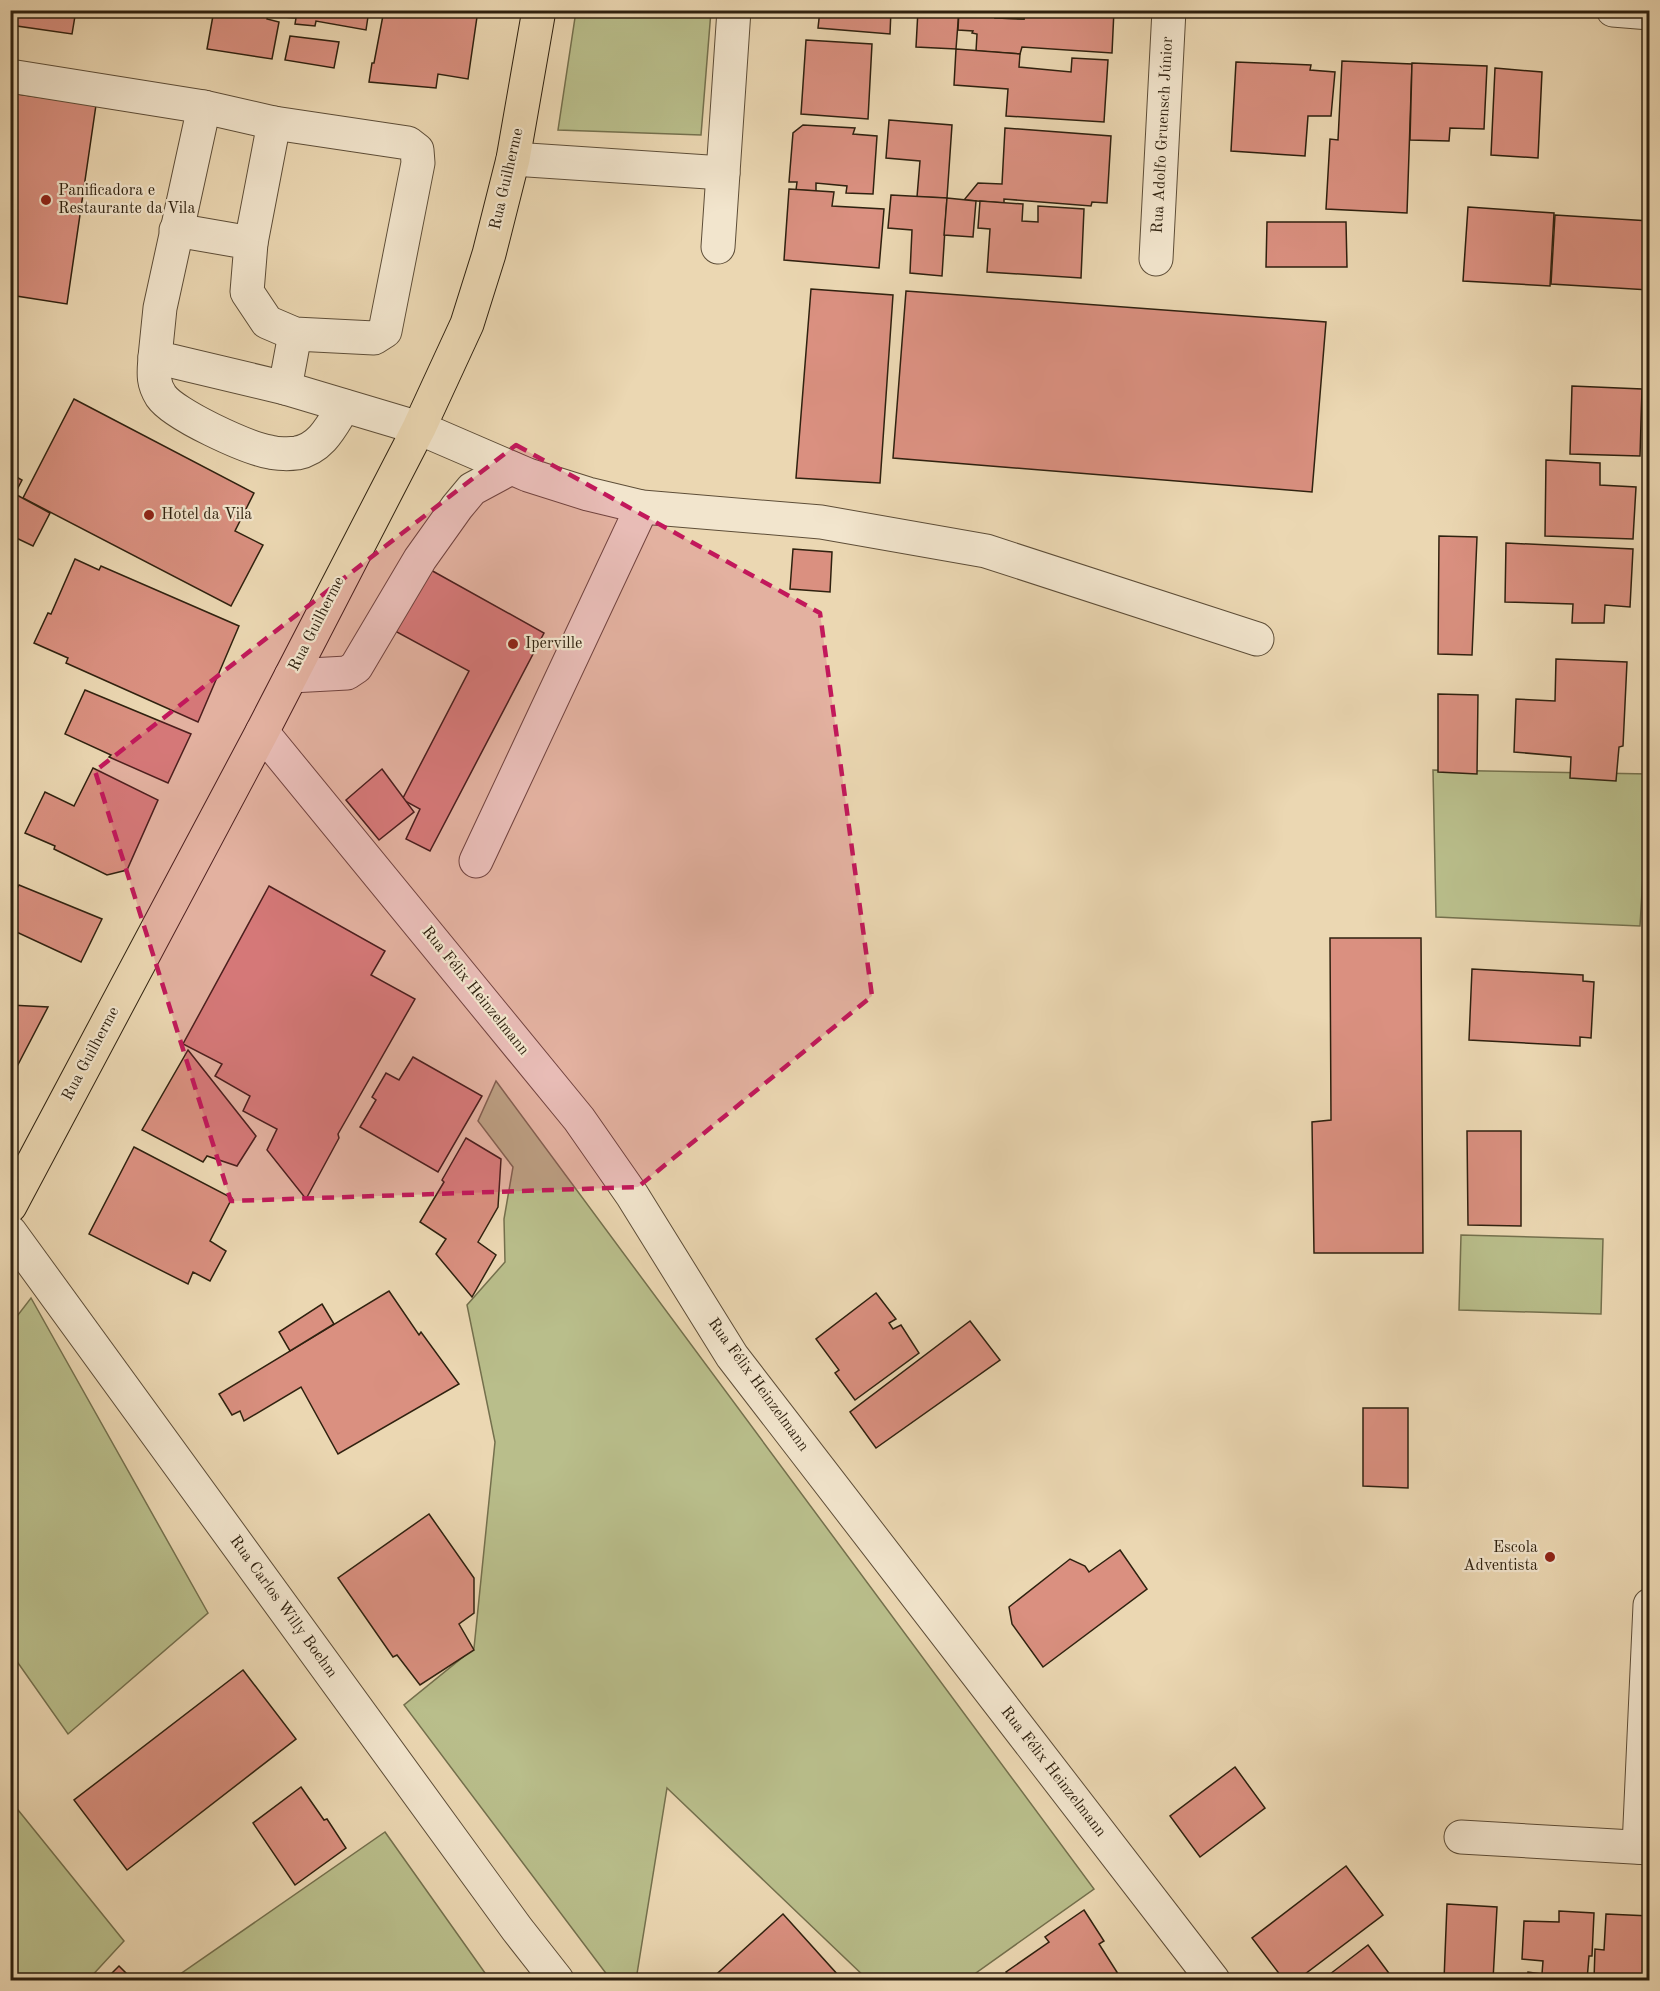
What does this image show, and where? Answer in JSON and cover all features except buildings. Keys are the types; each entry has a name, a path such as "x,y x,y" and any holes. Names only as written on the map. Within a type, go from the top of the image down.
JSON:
{"main road":[{"name":"Rua Guilherme","path":"10,1206 262,732 419,429 467,324 489,254 513,159 539,10"}],"street":[{"path":"718,248 734,10"},
{"name":"Rua Adolfo Gruensch Júnior","path":"1156,258 1169,10"},
{"path":"1613,10 1650,13"},
{"path":"10,76 204,107 274,123 408,143 417,150 418,163 385,331 374,338 295,334 267,322 247,292 251,243 274,123"},
{"path":"204,107 160,308 153,380 162,397 175,409 225,436 270,453 298,453 323,439 344,406"},
{"path":"513,159 723,173"},
{"path":"176,230 251,243"},
{"path":"285,388 295,334"},
{"path":"155,357 285,388 419,429 511,468 588,494 642,507 821,522 986,551 1257,639"},
{"path":"291,676 347,673 356,667 420,559 471,489 511,468"},
{"path":"476,861 642,507"},
{"name":"Rua Félix Heinzelmann","path":"262,732 579,1119 664,1244 732,1356 1213,1980"},
{"name":"Rua Carlos Willy Boehm","path":"10,1232 510,1920 557,1980"},
{"path":"1461,1837 1644,1847 1650,1605"}],"highlighted area":[{"path":"516,445 820,613 872,996 638,1187 231,1201 95,771"}],"green space":[{"path":"576,11 711,11 701,135 558,130"},
{"path":"1433,770 1649,774 1640,926 1436,917"},
{"path":"496,1081 1094,1889 966,1980 868,1980 667,1788 636,1980 611,1980 404,1705 474,1648 495,1442 467,1305 505,1262 504,1219 513,1167 478,1121"},
{"path":"1461,1235 1603,1239 1601,1314 1459,1310"},
{"path":"31,1298 208,1613 68,1734 11,1653 11,1324"},
{"path":"10,1800 124,1941 88,1980 11,1980"},
{"path":"385,1832 490,1980 178,1980 176,1977"}],"place":[{"name":"Panificadora e Restaurante da Vila","path":"46,200"},
{"name":"Hotel da Vila","path":"149,515"},
{"name":"Iperville","path":"513,644"},
{"name":"Escola Adventista","path":"1550,1557"}]}
